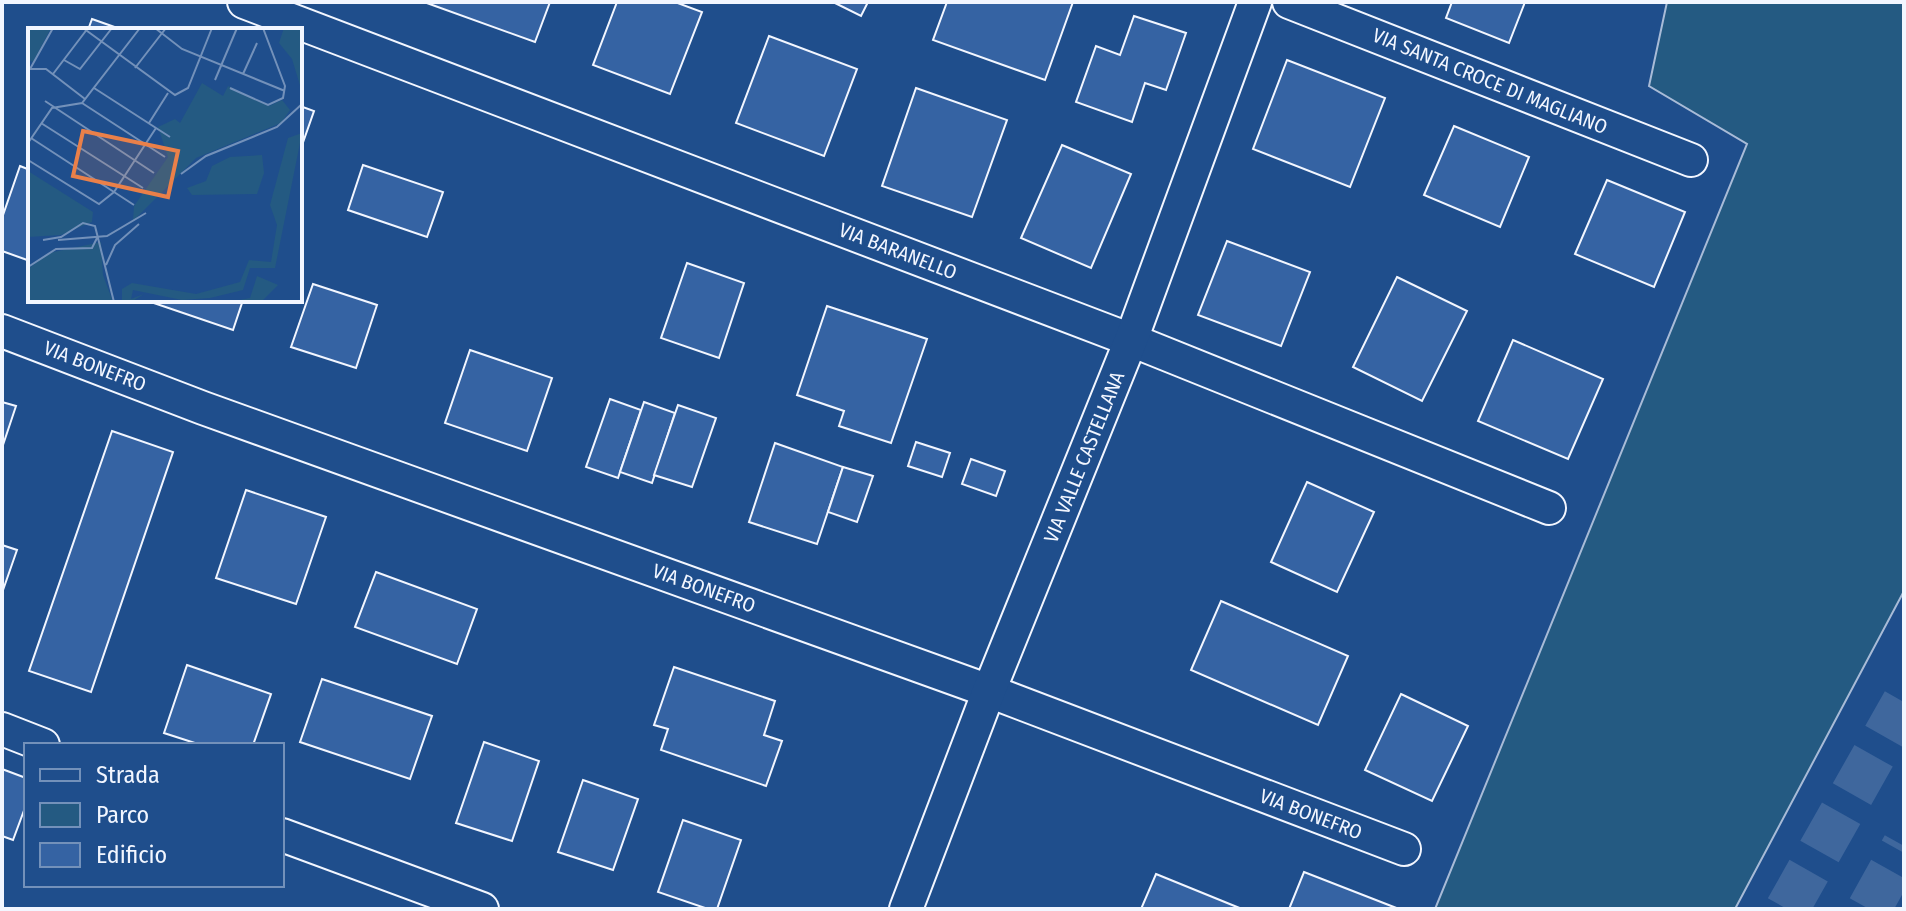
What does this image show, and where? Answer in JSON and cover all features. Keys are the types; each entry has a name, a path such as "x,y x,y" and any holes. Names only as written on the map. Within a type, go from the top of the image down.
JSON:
{"street":[{"name":"VIA BARANELLO","path":"244,2 1131,340 1549,508"},
{"name":"VIA VALLE CASTELLANA","path":"906,909 989,691 1131,340 1255,2"},
{"name":"VIA SANTA CROCE DI MAGLIANO","path":"1289,2 1691,160"},
{"name":"VIA BONEFRO","path":"2,331 218,413 989,691 1404,849"},
{"path":"2,729 38,743"},
{"path":"284,836 482,909"}],"green space":[{"path":"1667,2 1904,2 1904,591 1735,909 1435,909 1747,144 1649,86"}],"building":[{"path":"424,2 550,2 535,42"},
{"path":"617,2 675,2 702,12 670,94 593,65"},
{"path":"833,2 868,2 861,16"},
{"path":"947,2 1073,2 1045,80 933,40"},
{"path":"1452,2 1525,2 1509,43 1446,18"},
{"path":"1134,16 1186,33 1166,90 1145,83 1132,122 1076,102 1096,46 1120,55"},
{"path":"92,19 117,28 89,28"},
{"path":"769,36 857,69 824,156 736,123"},
{"path":"1287,60 1385,98 1350,187 1253,149"},
{"path":"916,88 1007,120 972,217 882,186"},
{"path":"302,107 314,111 302,145"},
{"path":"1454,126 1529,157 1500,227 1424,195"},
{"path":"1062,145 1131,174 1091,268 1021,238"},
{"path":"363,165 443,192 427,237 348,210"},
{"path":"20,166 28,169 28,260 2,251 2,218"},
{"path":"1607,180 1685,212 1654,287 1575,254"},
{"path":"1227,241 1310,272 1281,346 1198,315"},
{"path":"687,263 744,283 719,358 661,338"},
{"path":"1397,277 1467,311 1422,401 1353,367"},
{"path":"313,284 377,305 356,368 291,347"},
{"path":"151,302 242,302 233,330"},
{"path":"827,306 927,339 891,443 839,426 844,411 797,395"},
{"path":"1513,340 1603,379 1568,459 1478,421"},
{"path":"470,350 552,378 527,451 445,423"},
{"path":"610,399 641,410 618,478 586,467"},
{"path":"2,402 16,406 2,448"},
{"path":"644,402 675,413 652,483 620,472"},
{"path":"678,405 716,418 692,487 654,475"},
{"path":"112,431 173,452 91,692 29,671"},
{"path":"916,442 950,453 942,477 908,466"},
{"path":"775,443 843,467 817,544 749,522"},
{"path":"971,459 1005,471 996,496 962,484"},
{"path":"843,467 873,476 857,522 828,512"},
{"path":"1307,482 1374,512 1337,592 1271,562"},
{"path":"246,490 326,517 296,604 216,578"},
{"path":"2,545 17,550 2,593"},
{"path":"376,572 477,609 457,664 355,627"},
{"path":"1221,601 1348,656 1318,725 1191,670"},
{"path":"187,665 271,694 254,743 195,743 164,733"},
{"path":"674,667 775,701 764,735 782,741 766,786 661,750 668,729 654,725"},
{"path":"322,679 432,716 410,779 300,742"},
{"path":"1401,694 1468,726 1432,801 1365,770"},
{"path":"484,742 539,761 512,841 456,823"},
{"path":"2,769 24,777 24,810 13,840 2,836"},
{"path":"583,780 638,799 613,870 558,852"},
{"path":"683,820 741,840 717,909 708,909 658,892"},
{"path":"1304,872 1399,909 1289,909"},
{"path":"1156,874 1242,909 1141,909"}],"tunnel":[{"path":"1787,909 1904,702"},
{"path":"1869,909 1904,846"}]}
